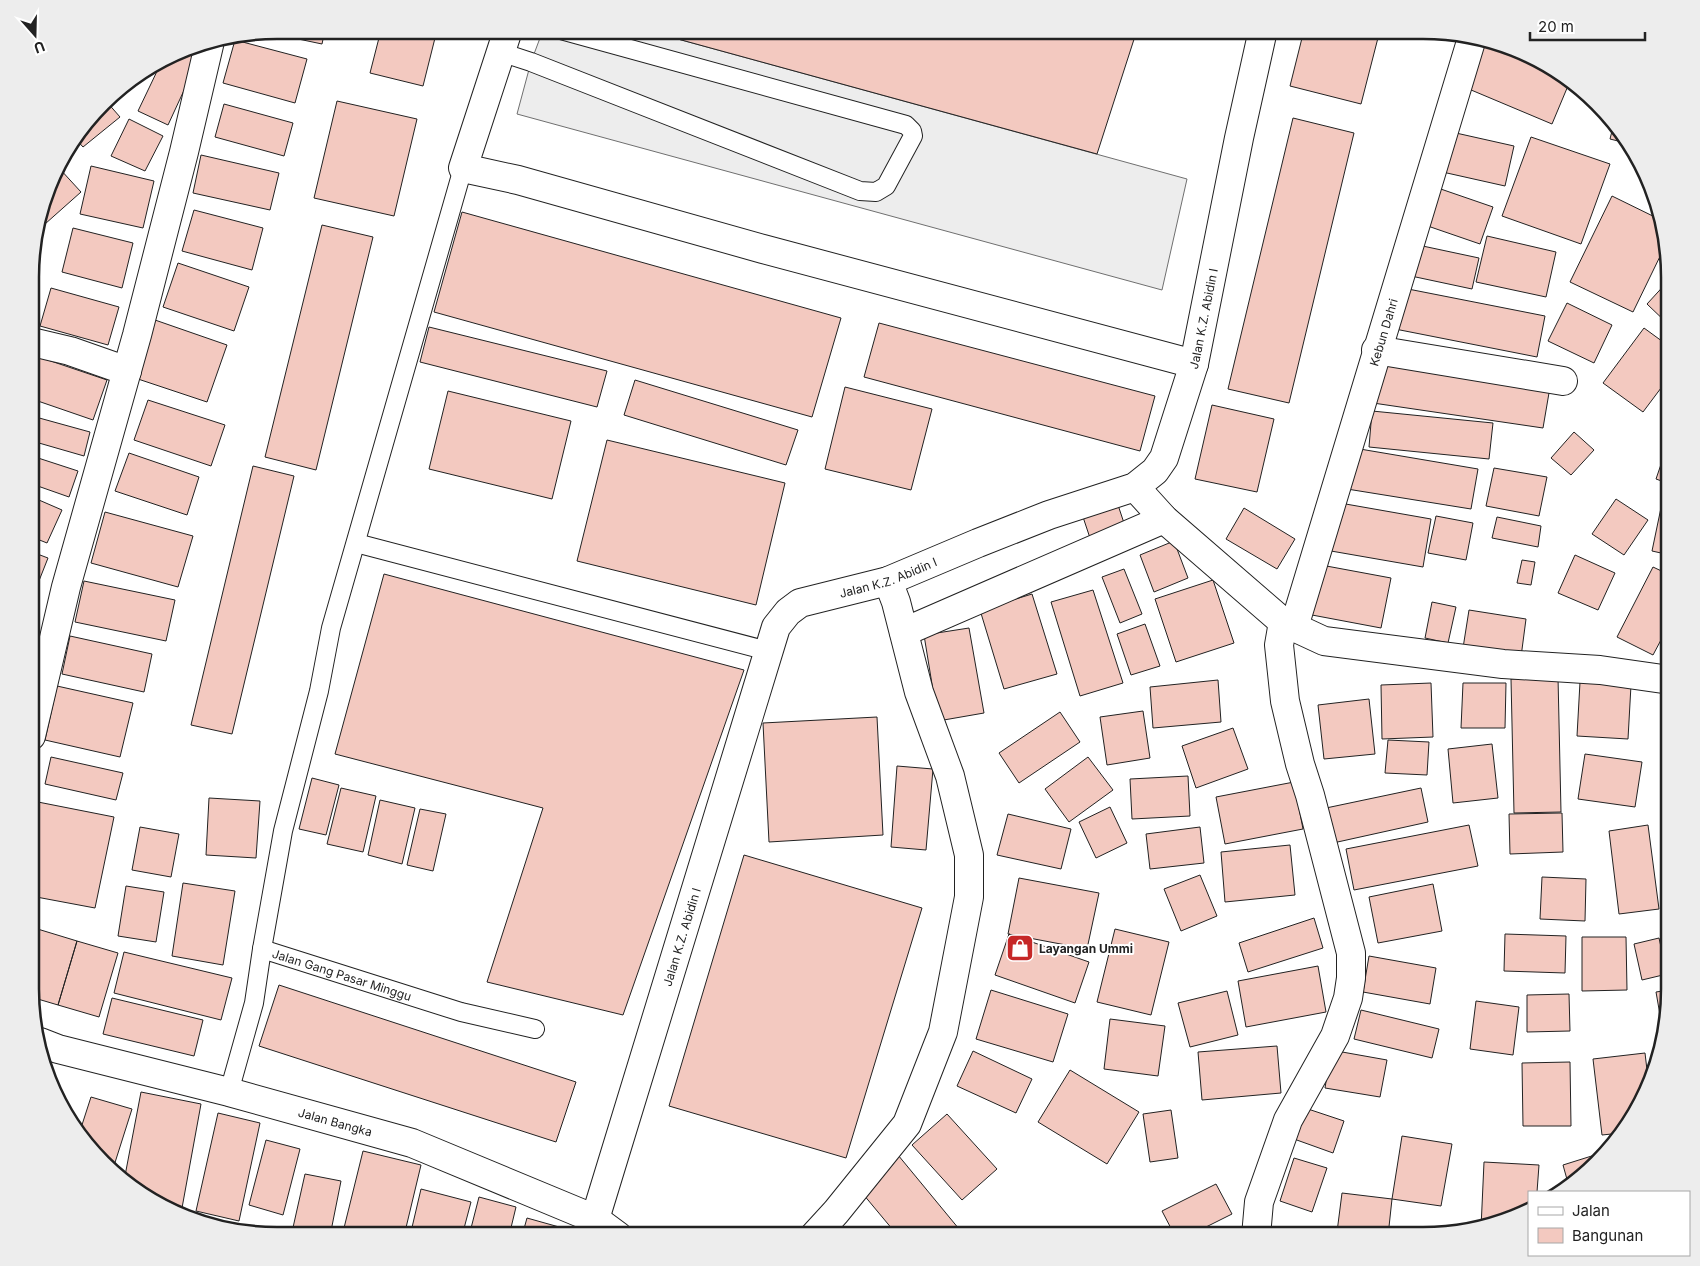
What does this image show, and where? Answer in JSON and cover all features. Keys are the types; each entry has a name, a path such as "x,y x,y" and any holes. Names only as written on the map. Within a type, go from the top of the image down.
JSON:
{"street":[{"name":"Jalan K.Z. Abidin I","path":"595,1219 776,627 788,612 800,603 888,581 1049,515 1135,487 1155,471 1164,458 1194,364 1238,138 1261,39"},
{"path":"504,41 463,168 518,180 772,252 1194,364"},
{"name":"Kebun Dahri","path":"1257,1227 1258,1202 1285,1128 1335,1036 1348,998 1351,978 1350,953 1285,701 1279,645 1288,624 1376,350 1470,43"},
{"path":"39,702 66,587 127,371 184,152 208,49"},
{"path":"39,343 70,350 127,371"},
{"path":"1376,350 1563,381"},
{"path":"1135,487 1164,519 1288,624 1324,641 1503,664 1600,670 1661,679"},
{"path":"904,632 1164,519"},
{"path":"822,1227 907,1124 942,1032 969,897 969,855 950,776 919,692 904,632 888,581"},
{"name":"Jalan Bangka","path":"45,1044 58,1049 229,1092 412,1143 595,1219 606,1227"}],"lane":[{"path":"504,41 531,62 860,190 876,192 886,186 913,136 912,131 906,125 593,39"},
{"path":"262,949 283,831 319,691 331,628 463,168"},
{"path":"356,543 768,651"},
{"name":"Jalan Gang Pasar Minggu","path":"229,1092 254,1003 262,949 461,1012 536,1030"}],"shaded area":[{"path":"540,39 678,39 1187,179 1162,290 517,114 531,62"}],"building":[{"path":"298,39 323,39 322,44"},
{"path":"379,39 435,39 423,86 370,73"},
{"path":"678,39 1134,39 1097,154"},
{"path":"1302,39 1378,39 1361,104 1290,86"},
{"path":"234,42 241,42 307,59 295,103 223,83"},
{"path":"1481,46 1500,51 1529,63 1567,87 1552,124 1464,87"},
{"path":"202,50 168,125 138,111 157,72 171,63"},
{"path":"337,101 417,119 394,216 314,198"},
{"path":"224,104 293,123 284,156 215,137"},
{"path":"110,106 120,117 83,147 80,143"},
{"path":"1293,118 1354,133 1289,403 1228,389"},
{"path":"129,119 163,136 145,171 111,156"},
{"path":"1447,131 1514,146 1505,186 1438,171"},
{"path":"1612,132 1619,141 1610,139"},
{"path":"1531,137 1610,164 1581,244 1502,216"},
{"path":"201,155 279,173 270,210 193,193"},
{"path":"91,166 154,181 143,228 80,214"},
{"path":"63,172 81,192 44,224 51,200"},
{"path":"1432,186 1493,207 1480,244 1419,223"},
{"path":"1612,196 1653,216 1660,256 1633,312 1570,282"},
{"path":"194,210 263,228 252,270 182,251"},
{"path":"462,212 841,318 812,417 434,312"},
{"path":"322,225 373,237 316,470 265,457"},
{"path":"73,228 133,243 122,288 62,272"},
{"path":"1487,236 1556,252 1546,297 1476,282"},
{"path":"1418,245 1479,258 1472,289 1411,276"},
{"path":"178,263 249,287 234,331 163,307"},
{"path":"51,288 119,307 108,345 40,326"},
{"path":"1403,288 1545,316 1537,357 1395,329"},
{"path":"1661,289 1661,317 1647,304"},
{"path":"1567,303 1612,325 1594,363 1548,341"},
{"path":"155,320 227,345 207,402 135,378"},
{"path":"879,323 1155,396 1140,451 864,377"},
{"path":"429,327 607,371 597,407 420,362"},
{"path":"1644,328 1661,340 1661,388 1643,412 1603,383"},
{"path":"39,357 107,380 93,420 39,401"},
{"path":"1379,361 1550,387 1543,428 1373,403"},
{"path":"635,380 798,430 786,465 624,415"},
{"path":"845,387 932,409 911,490 825,469"},
{"path":"448,391 571,421 552,499 429,469"},
{"path":"148,400 225,425 211,466 134,440"},
{"path":"1212,405 1274,419 1257,492 1195,479"},
{"path":"1372,411 1493,423 1489,459 1369,447"},
{"path":"39,418 90,432 84,456 39,443"},
{"path":"1574,432 1594,450 1571,475 1551,458"},
{"path":"607,440 785,483 756,605 577,561"},
{"path":"1354,448 1478,469 1471,509 1347,489"},
{"path":"129,453 199,477 187,515 115,491"},
{"path":"39,458 78,471 69,497 39,486"},
{"path":"1661,464 1661,481 1656,479"},
{"path":"253,466 294,476 232,734 191,725"},
{"path":"1494,468 1547,477 1539,516 1486,506"},
{"path":"1116,499 1126,529 1091,541 1081,511"},
{"path":"1616,499 1648,520 1624,555 1592,534"},
{"path":"39,500 62,510 47,543 39,540"},
{"path":"1340,503 1431,519 1423,567 1331,551"},
{"path":"1244,508 1295,539 1277,569 1226,539"},
{"path":"1661,508 1661,553 1652,551"},
{"path":"105,512 193,536 178,587 91,563"},
{"path":"1436,516 1473,523 1466,560 1428,553"},
{"path":"1497,517 1541,526 1538,547 1492,538"},
{"path":"1174,541 1188,578 1154,592 1140,555"},
{"path":"39,555 48,558 39,581"},
{"path":"1575,555 1615,573 1598,610 1558,593"},
{"path":"1522,560 1535,562 1531,585 1517,583"},
{"path":"1321,565 1391,578 1381,628 1312,615"},
{"path":"1653,567 1661,571 1661,640 1653,655 1617,637"},
{"path":"1124,569 1142,614 1120,623 1102,577"},
{"path":"384,574 744,670 623,1015 487,982 543,808 335,754"},
{"path":"1213,580 1234,643 1176,662 1155,599"},
{"path":"84,581 175,600 166,641 75,622"},
{"path":"1093,590 1123,683 1080,696 1051,602"},
{"path":"1032,594 1057,674 1004,689 980,610"},
{"path":"1432,602 1456,607 1448,643 1425,638"},
{"path":"1469,610 1526,619 1521,657 1463,648"},
{"path":"1145,624 1160,666 1131,675 1117,634"},
{"path":"969,628 984,713 938,721 924,635"},
{"path":"70,636 152,654 144,692 62,674"},
{"path":"1558,677 1561,812 1514,813 1511,679"},
{"path":"1218,680 1221,722 1153,728 1150,687"},
{"path":"1580,682 1631,685 1628,739 1577,736"},
{"path":"1431,683 1433,737 1382,739 1381,685"},
{"path":"1463,683 1506,683 1505,728 1461,728"},
{"path":"57,686 133,703 120,757 45,740"},
{"path":"1369,699 1375,754 1324,759 1318,705"},
{"path":"1143,711 1150,758 1107,765 1100,717"},
{"path":"1060,712 1080,742 1019,783 999,753"},
{"path":"877,717 883,835 769,842 763,723"},
{"path":"1233,728 1248,769 1196,788 1182,746"},
{"path":"1388,740 1429,742 1427,775 1385,773"},
{"path":"1492,744 1498,798 1453,803 1448,749"},
{"path":"1585,754 1642,762 1635,807 1578,799"},
{"path":"51,757 123,773 116,800 45,784"},
{"path":"1088,757 1113,790 1069,822 1045,789"},
{"path":"897,766 933,769 926,850 891,847"},
{"path":"1188,776 1190,816 1132,819 1130,779"},
{"path":"312,778 339,785 326,835 299,829"},
{"path":"1294,782 1303,829 1225,844 1216,797"},
{"path":"341,788 376,796 363,852 327,844"},
{"path":"1421,788 1428,822 1333,843 1326,808"},
{"path":"209,798 260,801 256,858 206,855"},
{"path":"380,800 415,808 402,864 368,855"},
{"path":"39,802 114,817 95,908 39,898"},
{"path":"1110,807 1127,843 1096,858 1079,822"},
{"path":"420,809 446,814 433,871 407,865"},
{"path":"1562,813 1563,852 1510,854 1509,814"},
{"path":"1008,814 1071,829 1061,869 997,855"},
{"path":"1469,825 1478,866 1354,890 1346,849"},
{"path":"1648,825 1659,909 1619,914 1609,831"},
{"path":"140,827 179,834 171,877 132,870"},
{"path":"1200,827 1204,863 1150,869 1146,834"},
{"path":"1290,845 1295,895 1225,902 1221,852"},
{"path":"744,855 922,908 846,1158 669,1106"},
{"path":"1200,875 1217,916 1181,931 1164,889"},
{"path":"1542,877 1586,879 1585,921 1540,919"},
{"path":"1019,878 1099,893 1087,949 1008,934"},
{"path":"183,883 235,891 223,965 172,956"},
{"path":"1433,884 1442,931 1378,943 1369,897"},
{"path":"126,886 164,892 156,942 118,936"},
{"path":"1314,918 1323,948 1248,972 1239,943"},
{"path":"39,929 77,941 58,1005 39,999"},
{"path":"1115,929 1169,942 1151,1015 1097,1002"},
{"path":"1009,934 1089,962 1075,1003 995,975"},
{"path":"1505,934 1566,936 1565,973 1504,971"},
{"path":"1582,937 1626,937 1627,990 1582,991"},
{"path":"1659,938 1661,947 1661,975 1642,980 1634,944"},
{"path":"77,941 118,953 99,1017 58,1005"},
{"path":"124,952 232,978 221,1020 114,993"},
{"path":"1369,956 1436,968 1430,1004 1363,992"},
{"path":"1318,966 1326,1012 1246,1027 1238,981"},
{"path":"279,985 576,1082 556,1142 259,1046"},
{"path":"991,990 1068,1014 1053,1062 976,1039"},
{"path":"1227,991 1238,1035 1190,1047 1178,1003"},
{"path":"1661,991 1660,1014 1656,992"},
{"path":"1569,994 1570,1031 1527,1032 1527,995"},
{"path":"112,998 203,1020 194,1056 103,1034"},
{"path":"1476,1001 1519,1007 1513,1055 1470,1049"},
{"path":"1361,1010 1439,1029 1432,1058 1354,1039"},
{"path":"1110,1019 1165,1026 1158,1076 1104,1069"},
{"path":"1277,1046 1281,1093 1202,1100 1198,1052"},
{"path":"1331,1050 1387,1060 1380,1097 1325,1088"},
{"path":"973,1051 1032,1079 1016,1113 957,1086"},
{"path":"1645,1053 1647,1071 1643,1081 1637,1095 1612,1134 1602,1135 1593,1059"},
{"path":"1570,1062 1571,1126 1523,1126 1522,1063"},
{"path":"1070,1070 1139,1112 1107,1164 1038,1122"},
{"path":"141,1092 201,1104 182,1208 144,1187 126,1173"},
{"path":"91,1097 132,1109 115,1164 82,1126"},
{"path":"1305,1108 1344,1121 1333,1153 1294,1139"},
{"path":"1171,1110 1178,1158 1150,1162 1143,1114"},
{"path":"218,1113 260,1123 239,1221 196,1211"},
{"path":"947,1114 997,1169 962,1200 912,1145"},
{"path":"1402,1136 1452,1144 1441,1206 1392,1199"},
{"path":"266,1140 300,1149 283,1215 249,1205"},
{"path":"363,1151 421,1165 406,1227 344,1227"},
{"path":"898,1155 957,1227 890,1227 858,1188"},
{"path":"1594,1155 1567,1179 1563,1165"},
{"path":"1294,1158 1327,1168 1312,1212 1280,1201"},
{"path":"1484,1162 1539,1165 1537,1191 1528,1191 1528,1203 1500,1215 1481,1220"},
{"path":"305,1174 341,1181 332,1227 293,1227"},
{"path":"1216,1184 1232,1214 1206,1227 1170,1227 1162,1211"},
{"path":"421,1189 471,1202 464,1227 412,1227"},
{"path":"1342,1193 1392,1199 1389,1227 1338,1227"},
{"path":"479,1197 516,1207 511,1227 471,1227"},
{"path":"527,1218 559,1227 524,1227"}],"place":[{"name":"Layangan Ummi","path":"1020,948"}]}
